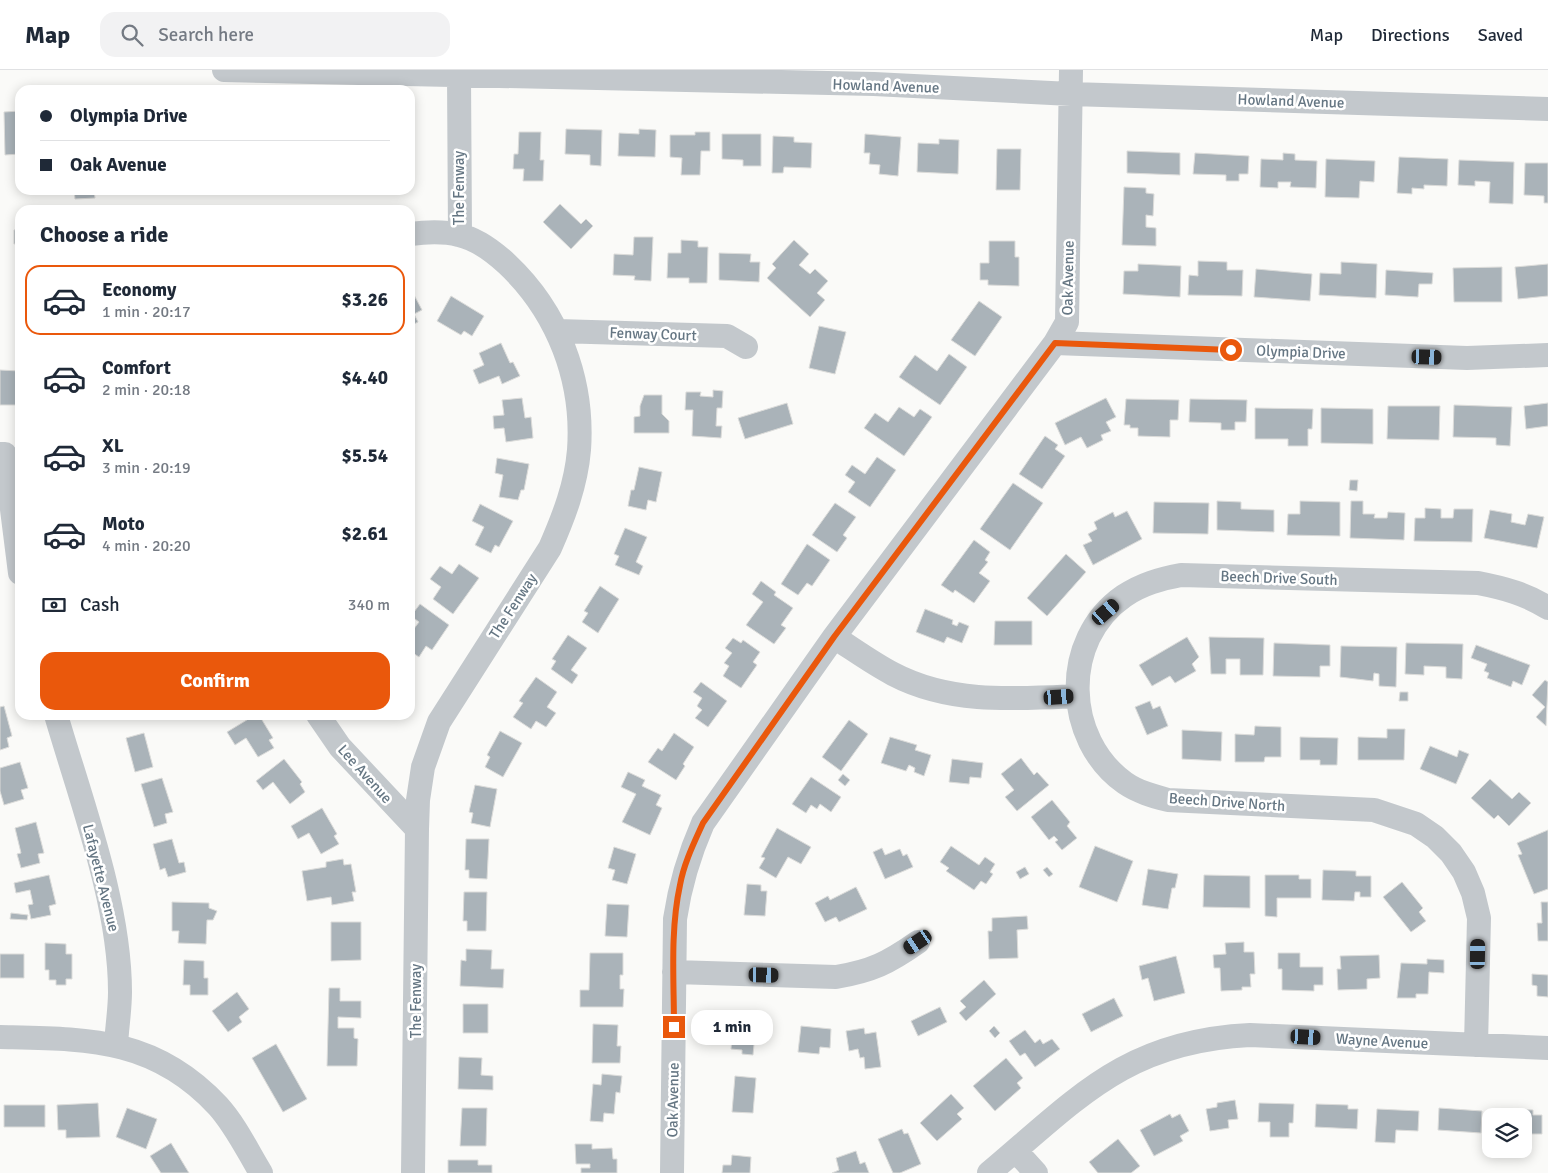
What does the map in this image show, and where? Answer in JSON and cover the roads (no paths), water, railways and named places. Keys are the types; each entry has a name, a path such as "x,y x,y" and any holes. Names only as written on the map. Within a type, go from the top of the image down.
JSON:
{"street":[{"name":"Howland Avenue","path":"224,70 459,76 649,75 1071,94 1548,109"},
{"name":"Oak Avenue","path":"672,1173 675,919 680,884 690,853 703,823 834,637 1055,343 1068,322 1071,70"},
{"name":"The Fenway","path":"413,1173 417,829 418,800 424,767 439,722 550,548 564,517 574,484 579,450 579,416 574,380 557,331 540,301 520,276 497,255 479,243 460,235 459,76"},
{"path":"415,233 427,232 460,235"},
{"name":"Fenway Court","path":"557,331 727,336 746,347"},
{"name":"Olympia Drive","path":"1055,343 1467,358 1548,355"},
{"path":"3,454 15,538"},
{"name":"Beech Drive South","path":"1077,696 1082,654 1091,632 1106,612 1123,597 1140,587 1181,575 1478,583 1507,589 1534,599 1548,608"},
{"path":"834,637 894,674 937,691 968,697 1004,700 1077,696"},
{"name":"Beech Drive North","path":"1077,696 1082,726 1091,747 1106,766 1126,784 1146,794 1168,800 1374,810 1416,824 1435,837 1451,853 1464,872 1473,893 1479,918 1476,1045"},
{"name":"Lafayette Avenue","path":"57,720 107,891 116,941 120,992 116,1045"},
{"name":"Lee Avenue","path":"321,720 340,747 417,829"},
{"path":"674,972 836,977 862,972 889,962 918,942"},
{"name":"Wayne Avenue","path":"989,1173 1092,1086 1154,1052 1185,1042 1223,1036 1250,1035 1548,1048"},
{"path":"0,1037 84,1039 116,1045 141,1053 163,1064 194,1084 218,1106 240,1135 261,1173"},
{"path":"1016,1151 1036,1173"}]}
